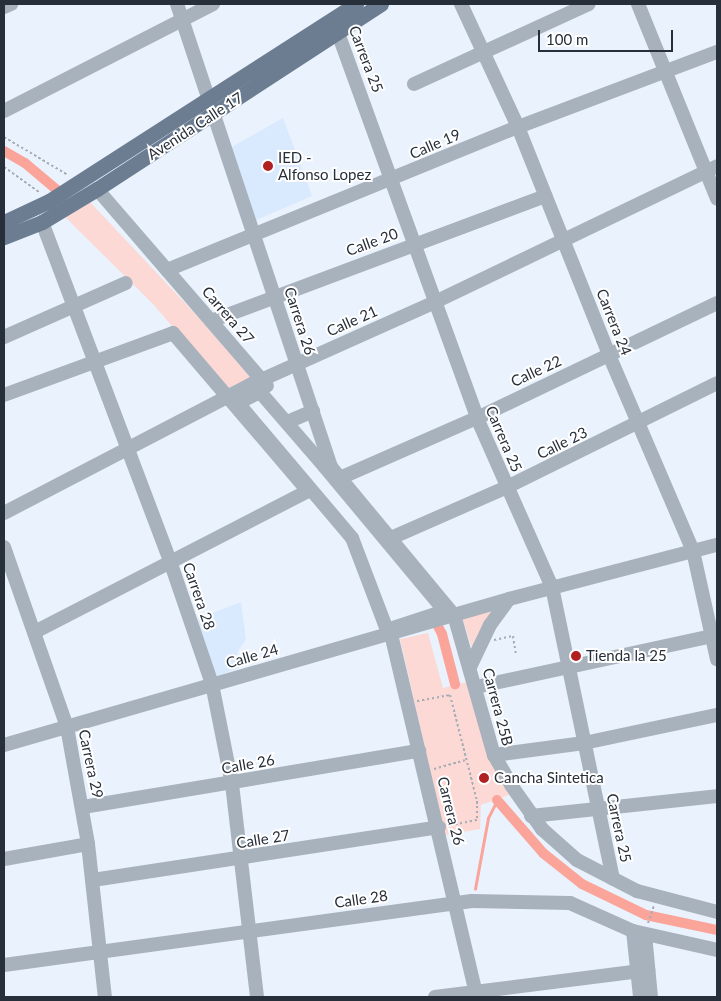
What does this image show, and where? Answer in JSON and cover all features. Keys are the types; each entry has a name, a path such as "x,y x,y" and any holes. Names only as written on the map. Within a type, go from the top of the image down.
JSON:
{"main road":[{"name":"Avenida Calle 17","path":"4,222 90,193 212,107 336,26 350,10 381,4"},
{"name":"Avenida Calle 17","path":"4,236 42,222 52,205 76,184 212,107"}],"street":[{"path":"4,8 11,4"},
{"name":"Carrera 26","path":"177,4 331,467 391,538 450,616"},
{"path":"4,111 213,4"},
{"name":"Carrera 24","path":"461,4 518,127 609,354 693,551 715,636 717,659"},
{"path":"414,84 589,4"},
{"path":"638,4 665,72 712,168 717,199"},
{"name":"Carrera 25","path":"336,26 416,243 477,418 552,587 613,879"},
{"name":"Calle 19","path":"167,270 254,232 393,180 518,127 717,52"},
{"name":"Calle 21","path":"4,513 228,396 297,363 435,302 712,168"},
{"name":"Carrera 27","path":"90,193 167,270 211,320 257,382 331,467"},
{"name":"Calle 20","path":"211,320 545,196"},
{"name":"Carrera 28","path":"42,222 96,360 171,564 212,684 232,784 257,997"},
{"path":"4,337 126,283"},
{"name":"Calle 22","path":"340,478 477,418 717,303"},
{"path":"4,395 173,333 308,491 171,564 35,632"},
{"name":"Calle 23","path":"391,538 507,487 640,423 717,383"},
{"path":"260,392 445,611 387,633 352,538 238,403 260,392"},
{"path":"292,420 313,410"},
{"name":"Carrera 26","path":"349,540 387,633 408,704 477,995"},
{"name":"Calle 24","path":"4,745 387,633 552,587 717,545"},
{"name":"Carrera 29","path":"4,547 67,727 83,807 93,880 105,997"},
{"path":"470,667 490,625 509,599"},
{"name":"Carrera 25B","path":"450,616 470,667 494,755 531,816 577,860 613,879"},
{"path":"476,688 568,666 715,636"},
{"path":"494,755 584,743 717,715"},
{"name":"Calle 26","path":"83,807 419,752"},
{"path":"531,816 598,807 717,796"},
{"name":"Calle 27","path":"93,880 241,859 438,827"},
{"path":"4,859 88,844"},
{"path":"613,879 644,893 717,912"},
{"name":"Calle 28","path":"4,965 249,932 456,901 570,902 639,933 717,950"},
{"path":"639,933 643,970 651,997"},
{"path":"435,997 477,995 643,970"},
{"path":"640,997 643,970"}],"path":[{"path":"4,136 76,184"},
{"path":"4,167 24,179 52,205"},
{"path":"482,642 513,636 516,654"},
{"path":"408,704 450,695 465,760 477,801 476,820 438,827"},
{"path":"424,772 465,760"},
{"path":"650,919 654,907"}],"shaded area":[{"name":"IED - Alfonso Lopez","path":"283,118 312,196 256,220 230,148"},
{"path":"89,201 201,320 250,377 247,380 226,389 153,304 64,216"},
{"path":"241,602 246,640 237,652 239,668 217,676 197,619"},
{"path":"496,609 474,654 462,618"},
{"path":"428,633 443,688 467,682 485,747 509,795 481,805 480,829 445,835 400,639"}],"waterway":[{"path":"4,151 25,163 64,196"},
{"path":"433,617 442,634 455,684"},
{"path":"475,889 488,818 497,800"},
{"path":"497,800 543,853 582,884 646,915 717,930"}],"place":[{"name":"IED - Alfonso Lopez","path":"268,166"},
{"name":"Tienda la 25","path":"576,656"},
{"name":"Cancha Sintetica","path":"484,778"}]}
